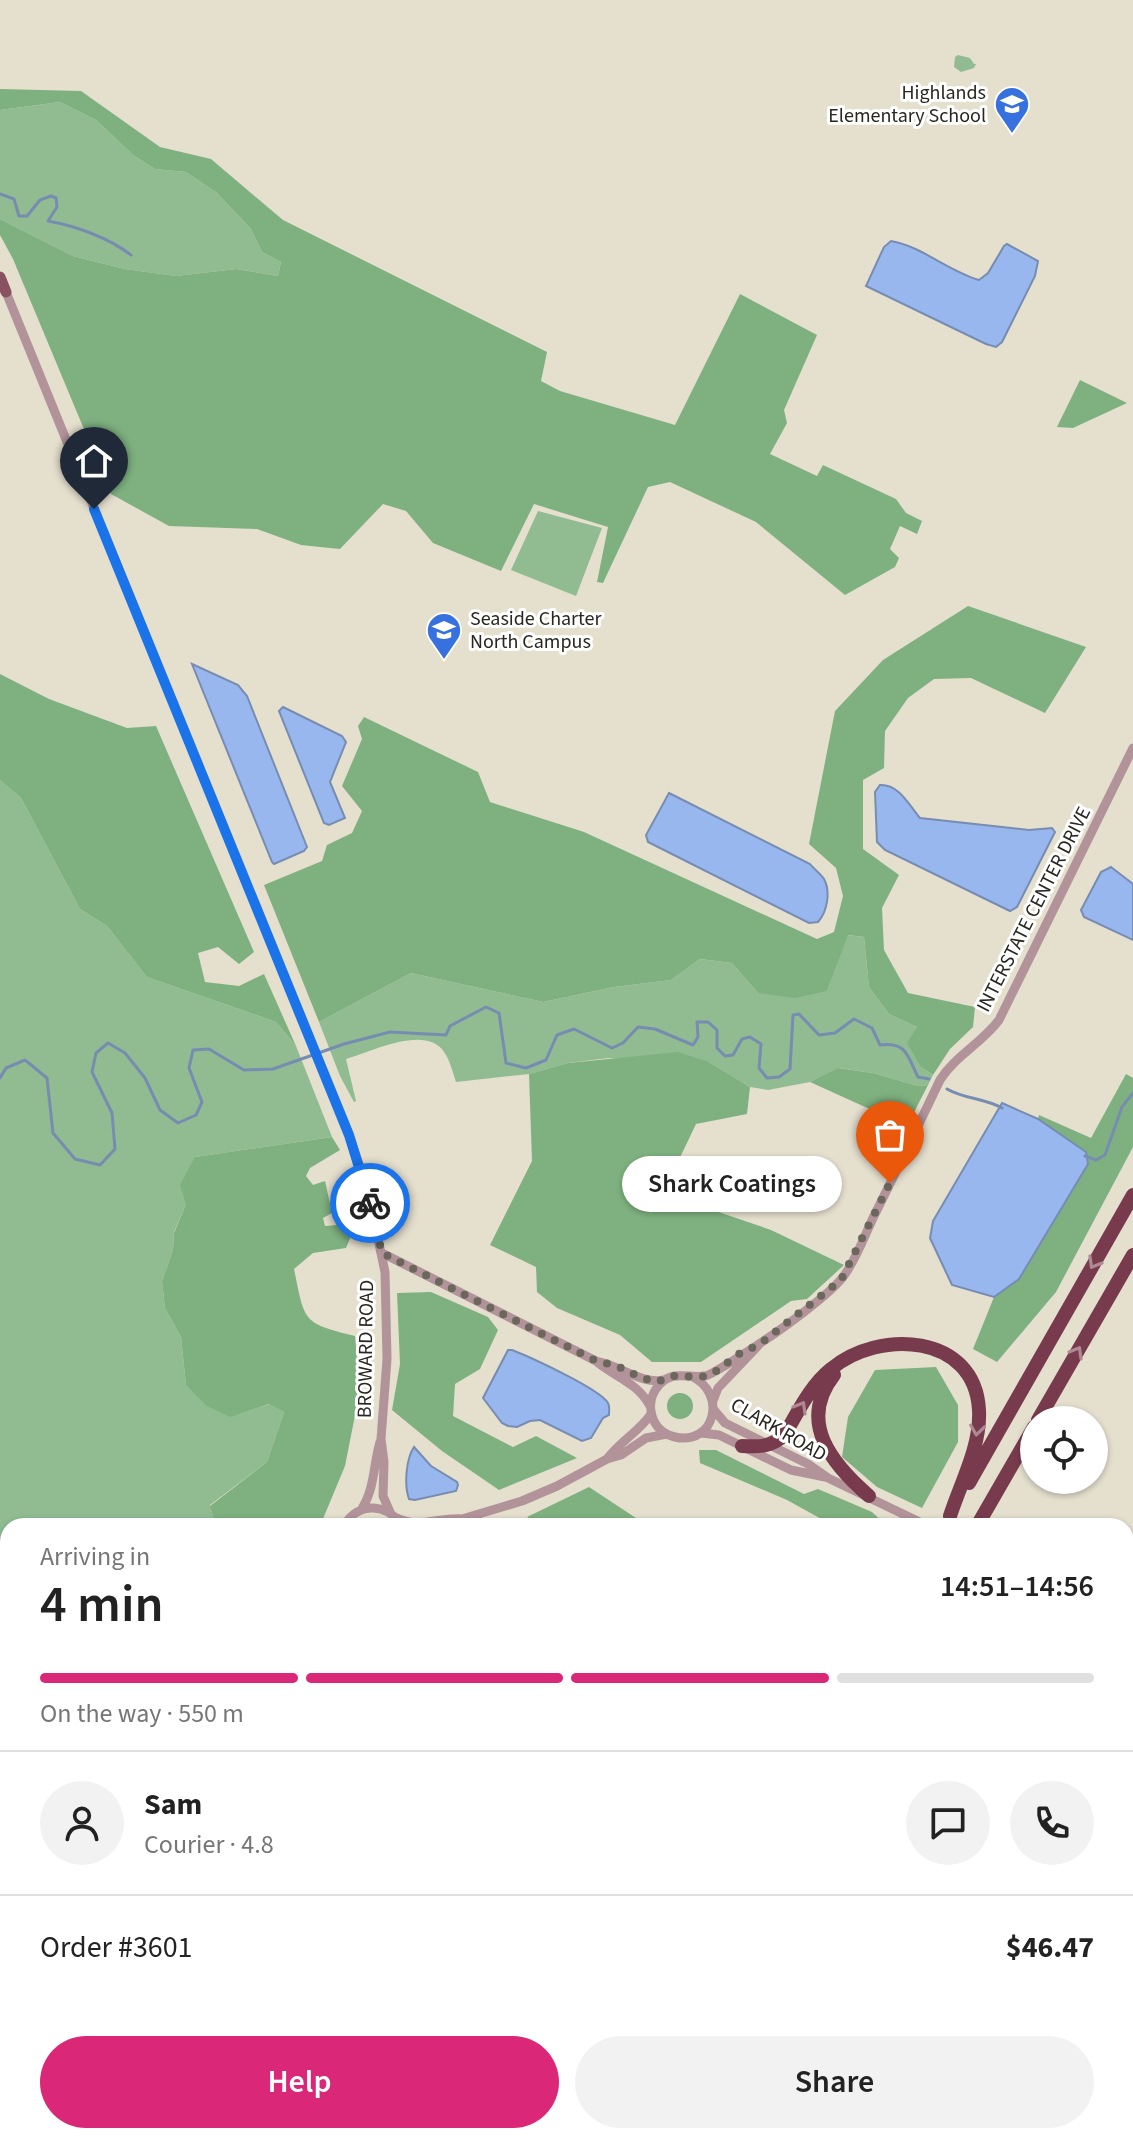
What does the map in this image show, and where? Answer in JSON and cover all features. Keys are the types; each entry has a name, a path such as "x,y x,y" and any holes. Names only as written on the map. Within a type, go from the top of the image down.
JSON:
{"highway":[{"path":"949,1518 1133,1195"},
{"path":"1046,1406 1133,1255"},
{"path":"742,1446 770,1445 785,1434 807,1396 830,1369 855,1355 891,1344 923,1344 957,1362 972,1381 979,1402 979,1427 971,1458 948,1518"},
{"path":"855,1355 828,1383 821,1398 820,1428 825,1448 837,1465 869,1496"},
{"path":"982,1518 1020,1451"}],"main road":[{"name":"BROWARD ROAD","path":"0,277 6,292"}],"street":[{"name":"BROWARD ROAD","path":"6,292 358,1159 382,1253 387,1336 381,1439 383,1496 395,1518"},
{"name":"INTERSTATE CENTER DRIVE","path":"714,1406 718,1388 760,1344 835,1286 847,1272 940,1080 999,1020 1133,748"},
{"path":"382,1253 596,1361 612,1374 638,1387 654,1422 667,1434"},
{"name":"INTERSTATE CENTER DRIVE","path":"691,1376 708,1376 739,1354 760,1344"},
{"path":"596,1361 617,1366 651,1381 664,1380"},
{"path":"465,1518 522,1501 621,1455 646,1438 667,1434 683,1438 699,1433 706,1427 714,1406 706,1385 691,1376 672,1376 664,1380 657,1387 640,1429 617,1445 607,1459"},
{"name":"CLARK ROAD","path":"714,1406 725,1423 828,1478 913,1518"},
{"name":"CLARK ROAD","path":"699,1433 716,1433 791,1470 828,1478"},
{"name":"BROWARD ROAD","path":"361,1510 372,1490 374,1461 381,1439"},
{"path":"350,1518 361,1510 376,1507 394,1518"}],"green space":[{"path":"958,55 970,58 976,64 974,68 961,72 954,67"},
{"path":"0,89 81,91 160,147 211,159 283,220 547,352 541,381 560,391 675,425 740,294 817,335 784,410 787,423 770,454 817,476 823,465 896,499 906,513 922,521 917,534 900,526 890,549 899,558 895,567 845,595 756,522 670,482 648,487 603,583 597,582 608,527 534,504 501,571 433,543 406,511 383,504 340,549 301,545 257,529 169,526 111,494 13,259 0,235 0,219 73,256 125,269 176,276 236,269 278,276 281,262 262,252 251,229 217,193 186,172 155,169 133,155 96,120 60,102 0,110"},
{"path":"60,102 96,120 133,155 155,169 186,172 217,193 251,229 262,252 281,262 278,276 236,269 176,276 125,269 73,256 0,219 0,110"},
{"path":"1080,380 1127,403 1073,428 1057,427"},
{"path":"538,511 602,528 576,596 511,570"},
{"path":"968,606 1086,647 1045,713 971,678 934,679 908,698 885,731 884,768 863,780 863,849 899,875 882,908 884,950 908,993 975,1007 973,1027 950,1049 933,1075 921,1067 907,1043 917,1027 889,1014 869,987 864,937 848,935 827,991 795,998 758,993 732,963 700,959 671,980 614,987 543,1002 411,973 319,1022 264,885 322,861 327,845 352,833 362,811 342,786 362,739 358,726 364,717 478,772 490,802 584,832 817,939 834,932 843,896 836,868 809,844 835,711 883,660"},
{"path":"0,674 49,699 127,728 156,726 254,952 239,964 218,947 198,953 205,982 239,986 264,974 296,1046 276,1022 147,977 107,926 80,909 21,798 0,780"},
{"path":"0,780 21,798 80,909 107,926 147,977 276,1022 296,1046 332,1137 195,1157 186,1204 174,1232 173,1250 162,1281 165,1308 181,1337 186,1385 230,1416 270,1404 284,1412 267,1462 210,1505 214,1518 0,1518"},
{"path":"847,935 864,937 869,987 889,1014 917,1027 921,1067 933,1075 928,1085 918,1086 873,1073 839,1068 810,1082 768,1090 750,1087 709,1062 609,1058 568,1063 529,1074 456,1082 446,1055 436,1044 412,1040 346,1059 354,1102 340,1076 319,1022 411,973 543,1002 614,987 671,980 700,959 732,963 758,993 827,991"},
{"path":"678,1052 709,1062 750,1087 747,1114 696,1124 663,1193 771,1230 844,1265 807,1299 791,1301 701,1362 652,1362 620,1335 557,1308 537,1292 536,1267 490,1245 532,1161 529,1074 568,1063"},
{"path":"838,1068 873,1073 918,1086 928,1085 907,1126 810,1082"},
{"path":"1126,1074 1133,1078 1133,1147 1056,1292 997,1362 973,1349 994,1297 1019,1279 1086,1152 1038,1119 1039,1115 1091,1138"},
{"path":"332,1137 340,1150 310,1168 306,1176 313,1185 325,1181 332,1213 323,1218 325,1226 337,1225 351,1236 346,1248 313,1253 294,1269 304,1310 309,1318 325,1328 355,1336 360,1390 345,1466 323,1518 214,1518 210,1506 267,1462 284,1412 269,1404 230,1417 207,1406 186,1385 181,1337 165,1308 162,1281 173,1250 174,1233 186,1204 180,1185 195,1157"},
{"path":"431,1292 488,1317 498,1330 480,1369 455,1384 453,1416 513,1447 536,1436 577,1458 499,1490 442,1451 392,1410 400,1364 397,1293"},
{"path":"936,1367 958,1405 958,1442 922,1508 877,1487 842,1457 848,1417 875,1370"},
{"path":"680,1393 689,1397 693,1406 689,1415 680,1419 671,1415 667,1406 671,1397"},
{"path":"699,1450 716,1450 804,1494 818,1489 872,1512 878,1518 820,1518 787,1500 700,1463"},
{"path":"589,1487 636,1518 529,1518"}],"water":[{"path":"891,241 913,248 979,280 988,273 1007,244 1038,261 1035,276 1002,342 996,347 986,344 866,286 884,247"},
{"path":"192,664 238,685 247,696 307,847 304,851 274,864 272,862"},
{"path":"283,707 342,736 346,742 330,782 345,818 329,825 324,823 279,711"},
{"path":"880,785 898,792 920,818 1029,830 1052,828 1055,832 1017,907 1010,911 885,850 877,842 875,792"},
{"path":"669,793 810,864 824,879 828,896 818,922 809,923 648,842 646,835"},
{"path":"1111,867 1133,884 1133,940 1084,917 1081,910 1101,872"},
{"path":"1002,1103 1038,1119 1086,1152 1088,1164 1019,1279 994,1297 952,1285 930,1238 933,1221"},
{"path":"508,1350 564,1374 608,1403 609,1415 603,1418 591,1438 582,1441 540,1420 517,1427 502,1423 483,1398"},
{"path":"414,1447 431,1466 457,1482 456,1491 409,1499 407,1472"}],"waterway":[{"path":"0,194 14,199 19,216 27,216 40,200 51,196 56,198 57,207 48,221 92,234 131,255"},
{"path":"0,1078 6,1068 25,1060 47,1078 53,1133 75,1159 100,1165 115,1149 112,1113 92,1072 96,1053 108,1043 125,1053 145,1078 160,1110 178,1123 196,1115 202,1102 189,1068 193,1050 209,1049 244,1070 273,1069 344,1044 390,1032 446,1035 450,1026 486,1007 499,1013 506,1063 526,1068 546,1060 557,1035 574,1029 612,1048 623,1043 638,1027 655,1029 693,1045 698,1037 697,1022 708,1022 717,1030 717,1048 725,1056 733,1055 742,1039 750,1037 761,1044 759,1068 767,1078 779,1077 790,1069 793,1015 799,1014 819,1035 835,1033 854,1019 872,1028 880,1045 901,1048 918,1077 929,1079"},
{"path":"947,1089 1002,1108"},
{"path":"1085,1156 1096,1160 1105,1155 1122,1107 1133,1093"}],"way so far":[{"path":"370,1203 382,1253 596,1361 657,1382 672,1376 708,1376 739,1354 760,1344 835,1286 847,1272 890,1183"}],"place":[{"name":"Highlands Elementary School","path":"1012,135"},
{"name":"Seaside Charter North Campus","path":"444,661"},
{"name":"Shark Coatings","path":"890,1183"}],"route":[{"path":"94,509 349,1135 370,1203"}]}
